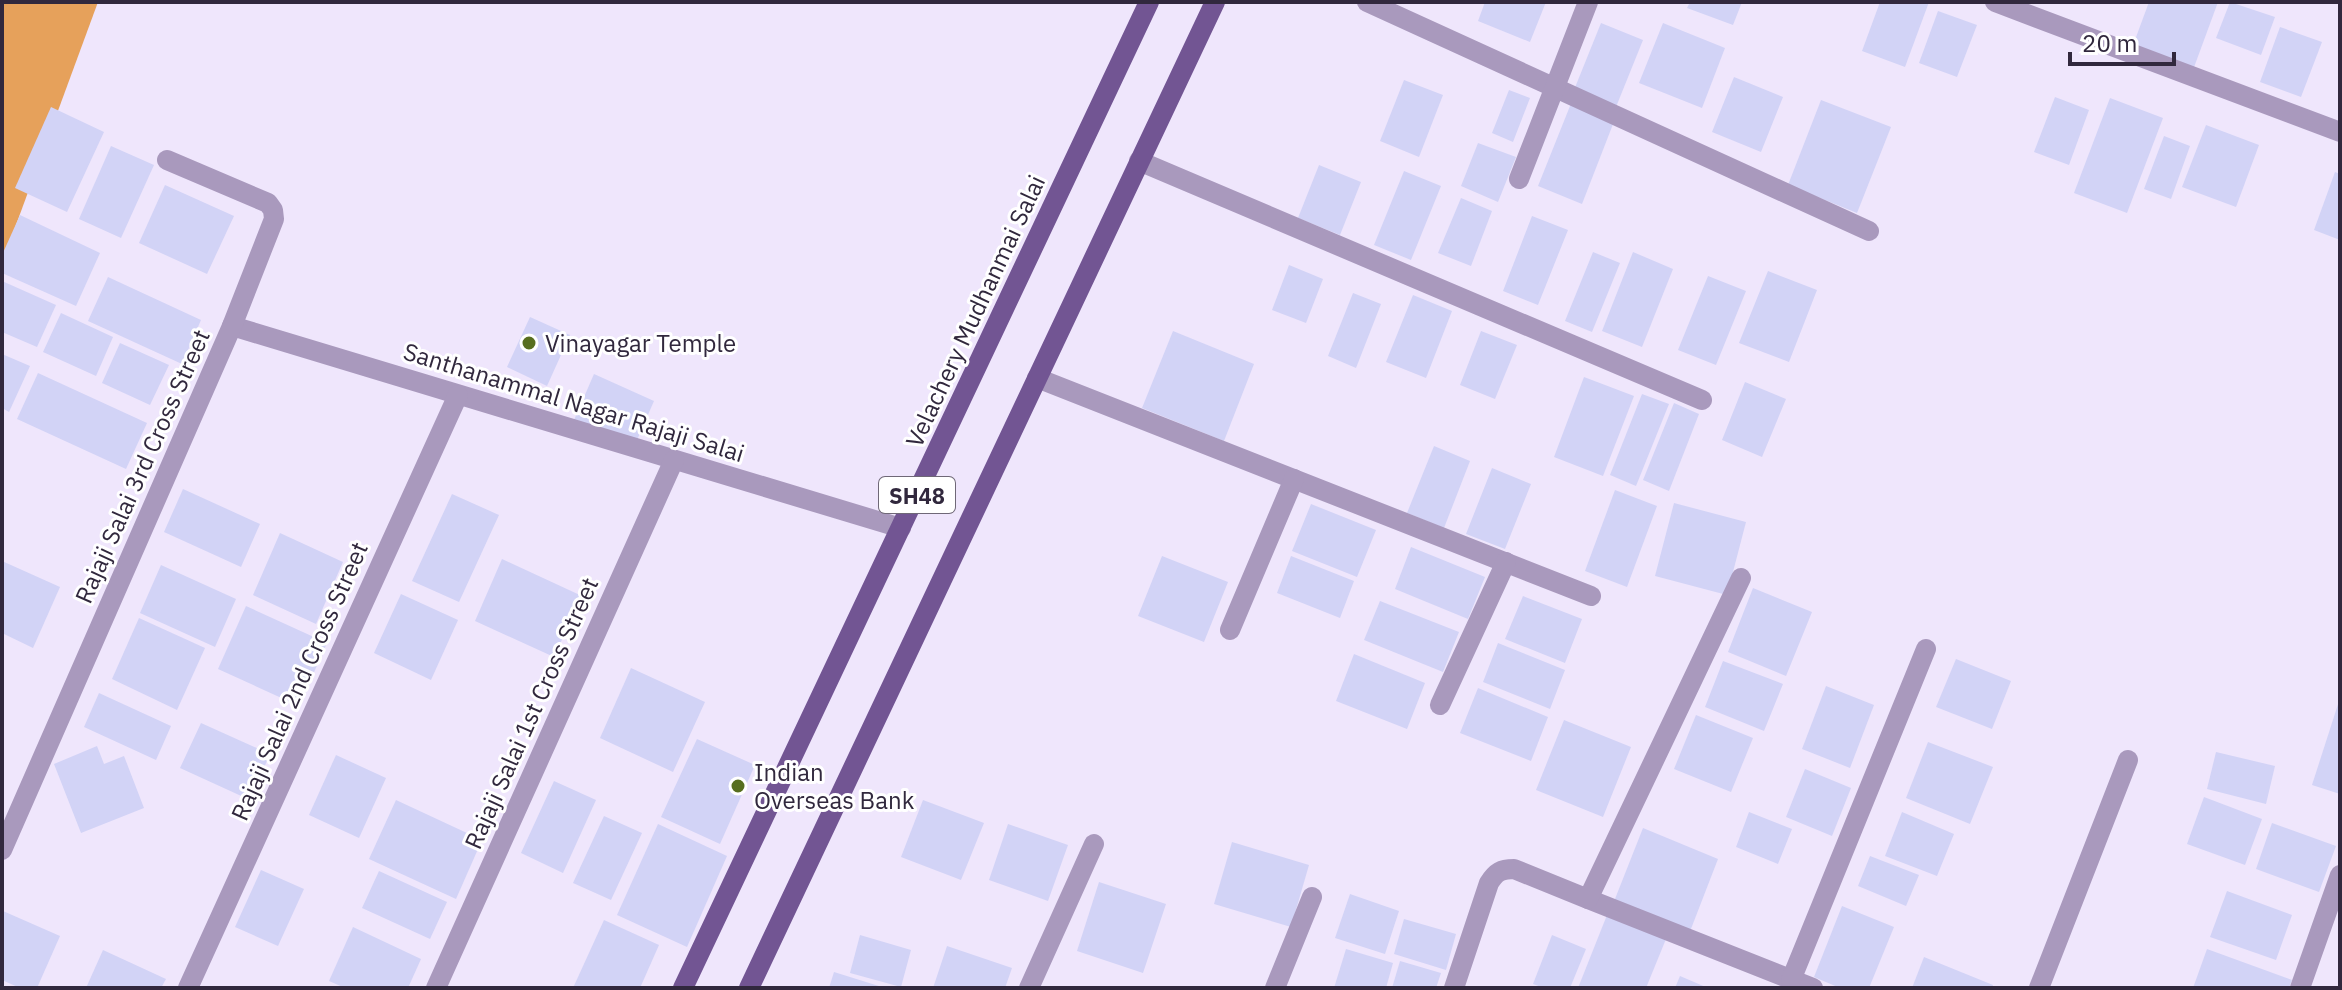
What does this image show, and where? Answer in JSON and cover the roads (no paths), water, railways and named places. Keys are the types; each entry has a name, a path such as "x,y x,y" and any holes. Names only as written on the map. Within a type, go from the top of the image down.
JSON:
{"main road":[{"name":"Velachery Mudhanmai Salai","path":"683,988 1149,2"},
{"name":"SH48","path":"749,988 1215,2"}],"street":[{"path":"1367,2 1869,231"},
{"path":"1519,179 1588,2"},
{"path":"1995,2 2340,132"},
{"name":"Rajaji Salai 3rd Cross Street","path":"2,850 232,326 274,219 268,203 167,160"},
{"path":"1139,161 1702,400"},
{"name":"Santhanammal Nagar Rajaji Salai","path":"232,326 901,528"},
{"path":"1037,378 1591,596"},
{"name":"Rajaji Salai 2nd Cross Street","path":"188,988 458,395"},
{"name":"Rajaji Salai 1st Cross Street","path":"436,988 674,460"},
{"path":"1230,630 1294,479"},
{"path":"1440,705 1506,562"},
{"path":"1588,899 1741,578"},
{"path":"1791,980 1926,649"},
{"path":"2039,988 2128,760"},
{"path":"1029,988 1094,844"},
{"path":"1454,988 1489,883 1494,874 1503,869 1514,869 1813,988"},
{"path":"2300,988 2340,875"},
{"path":"1275,988 1312,897"}],"place":[{"name":"Vinayagar Temple","path":"529,343"},
{"name":"Indian Overseas Bank","path":"738,786"}]}
